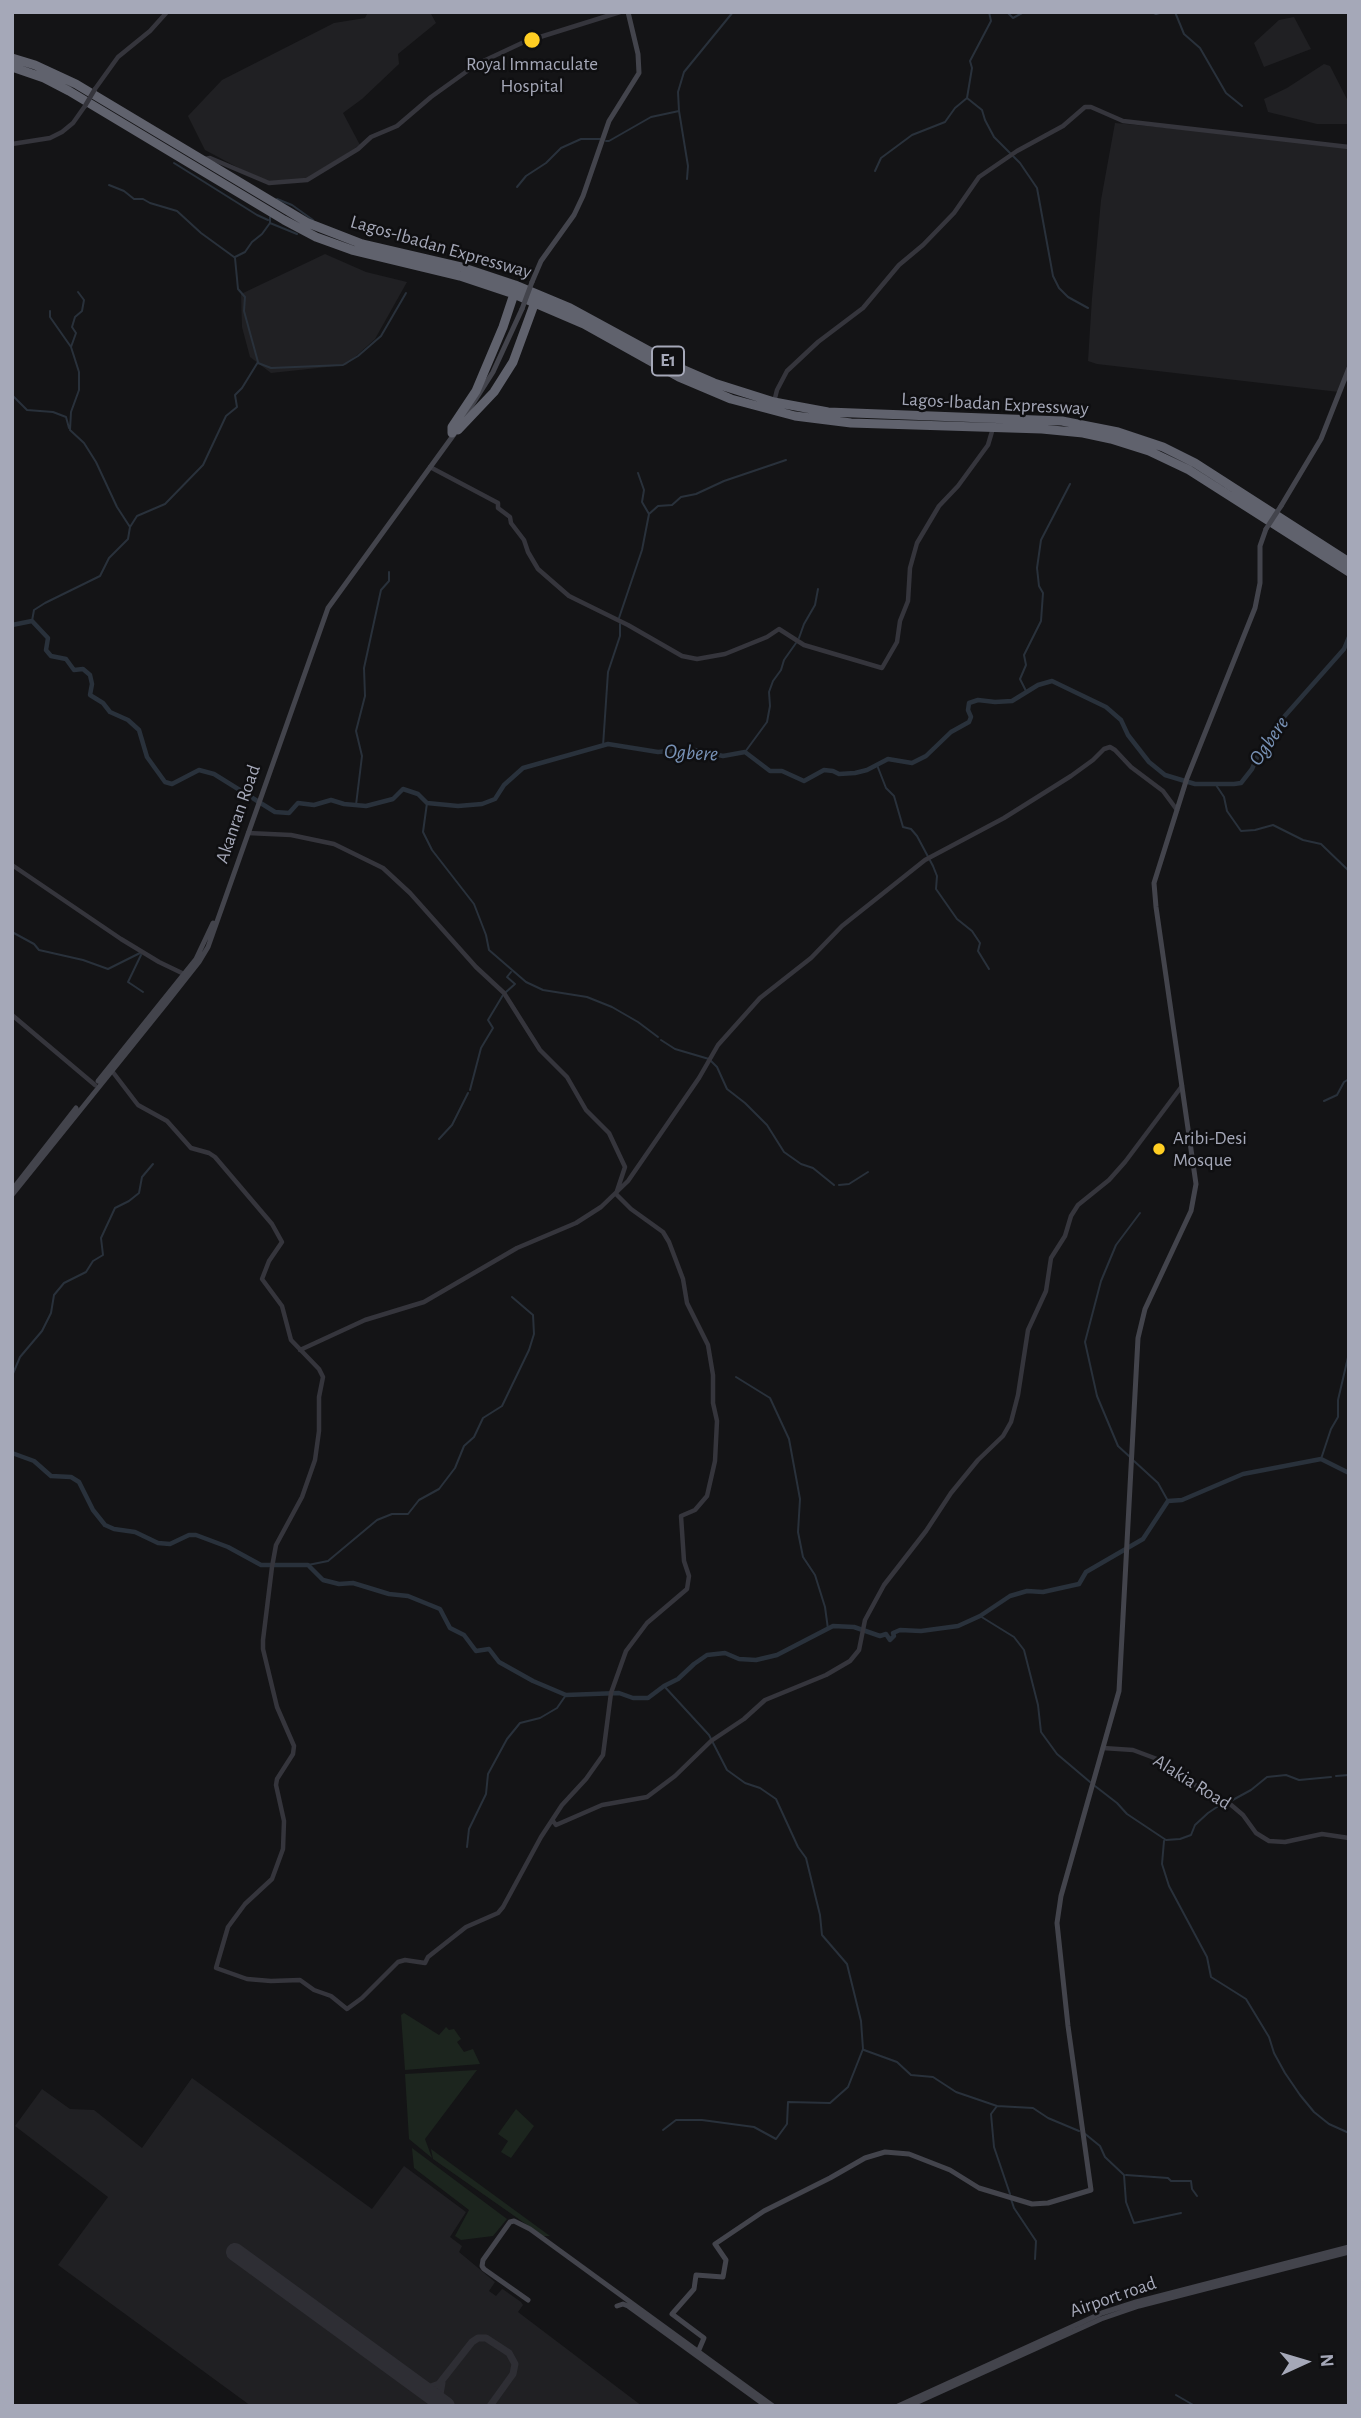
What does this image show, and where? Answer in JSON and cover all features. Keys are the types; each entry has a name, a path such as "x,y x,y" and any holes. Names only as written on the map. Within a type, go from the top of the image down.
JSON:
{"highway":[{"name":"Lagos-Ibadan Expressway","path":"12,58 43,68 78,86 290,214 321,229 362,243 454,265 510,283 570,308 699,377 774,402 848,414 1062,421 1118,432 1163,447 1195,463 1349,562"},
{"name":"Lagos-Ibadan Expressway","path":"12,67 69,90 316,237 352,250 460,276 535,302 584,324 678,377 749,405 795,416 851,423 1083,433 1111,439 1161,456 1215,485 1349,572"},
{"path":"514,294 476,391 452,427 457,429 494,392 513,362 535,302"}],"main road":[{"name":"Akanran Road","path":"387,522 457,429 493,372 541,261 574,215 583,196 609,121 639,73 638,54 628,12"},
{"path":"698,2352 704,2338 672,2315 694,2289 696,2275 723,2277 726,2260 715,2244 764,2211 830,2178 854,2162 885,2152 909,2154 961,2175 979,2188 1032,2204 1048,2203 1091,2190 1057,1923 1061,1896 1119,1685 1139,1328 1145,1309 1191,1211 1195,1193 1195,1169 1154,889 1156,874 1187,778 1253,613 1260,583 1260,546 1266,529 1321,439 1349,368"},
{"name":"Akanran Road","path":"12,1190 178,985 205,943 258,800 318,622 331,598 457,429"},
{"name":"Akanran Road","path":"12,1195 208,947 258,800"},
{"path":"528,2300 482,2266 483,2260 514,2221 530,2229 768,2404"},
{"name":"Airport road","path":"898,2406 1101,2319 1211,2285 1349,2250"},
{"path":"618,2294 617,2306 628,2306 698,2352 768,2404"},
{"name":"Airport road","path":"909,2406 937,2391"}],"street":[{"path":"12,144 50,138 73,123 118,57 150,31 167,12"},
{"path":"201,160 210,158 269,183 307,180 358,149 371,137 397,127 431,97 477,64 524,42 620,12"},
{"path":"774,402 787,371 818,342 863,308 899,265 954,213 977,179 1012,154 1063,126 1088,106 1113,119 1127,122 1349,147"},
{"path":"430,467 498,503 498,508 510,517 510,523 524,540 538,569 575,600 622,622 678,654 691,658 711,658 741,650 779,629 804,645 881,668 897,642 900,621 908,601 910,568 917,543 942,502 958,486 984,451 993,428"},
{"path":"300,1350 365,1320 424,1302 517,1248 576,1223 601,1207 616,1194 644,1160 718,1045 760,998 811,958 842,926 925,860 1005,817 1072,776 1107,747 1115,750 1156,785 1177,810"},
{"path":"248,833 291,835 345,848 383,868 410,893 476,967 504,993 540,1050 567,1077 586,1110 609,1133 625,1167 616,1194"},
{"path":"12,865 121,939 184,974"},
{"path":"12,1015 95,1085"},
{"path":"111,1070 126,1086 138,1105 167,1121 191,1148 215,1157 272,1224 282,1241 269,1261 262,1279 282,1306 292,1340 323,1377 319,1397 317,1448 311,1472 297,1506 280,1536 272,1565 263,1649 277,1707 293,1746 293,1754 276,1785 285,1829 283,1849 272,1879 245,1904 228,1927 216,1968 247,1979 300,1980 314,1990 331,1996 346,2009 362,1998 398,1962 405,1960 425,1963 428,1957 467,1927 498,1913 503,1907 562,1805 603,1755 611,1694 626,1651 647,1623 687,1588 681,1516 695,1510 707,1496 715,1461 718,1429 708,1345 687,1303 683,1279 663,1232 631,1209 616,1194"},
{"path":"553,1820 556,1825 609,1803 647,1797 676,1776 712,1740 744,1719 765,1700 845,1665 859,1650 863,1629 884,1585 957,1485 1007,1430 1017,1402 1028,1331 1046,1291 1051,1258 1063,1239 1073,1212 1119,1169 1182,1086"},
{"name":"Alakia Road","path":"1103,1748 1133,1750 1154,1757 1194,1784 1228,1802 1261,1838 1273,1842 1322,1834 1349,1838"}],"shaded area":[{"path":"368,12 430,12 436,23 398,54 399,64 343,113 360,145 303,181 265,182 205,150 188,116 222,80 334,23 365,18"},
{"path":"1294,17 1311,49 1264,67 1254,43 1279,20"},
{"path":"1324,64 1330,66 1349,103 1349,124 1317,124 1268,112 1264,99"},
{"path":"1115,123 1349,145 1349,368 1339,392 1088,361 1101,200"},
{"path":"325,254 366,272 407,282 375,339 346,365 271,373 250,357 242,327 241,294"},
{"path":"404,2013 439,2035 446,2027 449,2030 454,2029 461,2039 457,2042 464,2052 473,2049 480,2064 405,2070 401,2015"},
{"path":"477,2070 425,2139 432,2158 409,2139 405,2074"},
{"path":"192,2078 372,2209 404,2166 466,2212 450,2237 462,2246 459,2252 495,2282 489,2291 496,2296 502,2289 521,2302 523,2305 518,2312 642,2406 251,2406 58,2265 108,2197 15,2126 42,2089 70,2109 94,2110 142,2148"},
{"path":"516,2109 534,2126 511,2158 501,2152 508,2141 498,2134"},
{"path":"412,2148 507,2219 493,2236 461,2240 455,2236 469,2210 414,2168"},
{"path":"431,2149 550,2236 543,2236 433,2159"}],"waterway":[{"path":"606,141 651,117 679,111 678,92 684,72 733,12"},
{"path":"989,12 991,21 970,61 972,68 967,98 982,110 994,137 1020,163 1037,188 1053,276 1068,297 1088,308"},
{"path":"1007,12 1013,18 1024,12"},
{"path":"1124,12 1131,12"},
{"path":"1152,12 1163,12"},
{"path":"1175,12 1184,34 1200,48 1226,93 1242,106"},
{"path":"875,171 881,158 912,135 945,122 967,98"},
{"path":"679,111 688,166 687,179"},
{"path":"517,187 526,176 546,163 561,148 581,139 600,139"},
{"path":"174,163 268,220"},
{"path":"109,185 134,199 143,199 177,211 234,257"},
{"path":"277,199 292,205 313,220"},
{"path":"235,257 245,252 262,234 270,223 270,217"},
{"path":"270,223 297,234"},
{"path":"32,621 34,610 100,576 109,558 128,539 130,527 137,516 165,504 203,465 226,416 237,407 235,395 258,362 244,311 245,297 238,289 235,258"},
{"path":"71,347 76,333 72,327 75,317 82,311 84,300 78,292"},
{"path":"258,363 271,368 343,365 381,336 406,293"},
{"path":"50,311 50,317 71,347 79,372 79,390 71,412 70,430 84,443 96,462 117,507 130,527"},
{"path":"12,395 27,410 53,412 66,417 69,428"},
{"path":"619,618 642,550 649,514 658,506 672,505 681,497 696,494 724,481 786,460"},
{"path":"638,473 644,490 642,502 649,514"},
{"path":"1026,691 1020,679 1026,665 1024,655 1041,621 1043,593 1039,586 1037,568 1041,540 1070,484"},
{"path":"356,805 362,756 356,731 365,696 364,668 381,590 389,581 389,572"},
{"path":"799,638 815,605 818,589"},
{"name":"Ogbere","path":"12,625 32,621 48,638 46,650 51,656 66,659 74,670 83,669 90,675 90,695 103,703 110,712 128,720 139,730 147,757 165,782 172,784 199,770 214,774 275,812 289,813 298,803 314,805 331,800 366,806 393,799 403,789 418,794 427,803 458,806 482,804 495,799 504,785 523,768 608,744 658,752 690,749 723,756 745,752 770,771 782,771 804,781 824,770 839,774 855,773 888,759 912,763 926,756 951,732 969,722 969,703 978,700 1012,701 1038,685 1052,681 1106,707 1121,720 1128,735 1149,762 1165,775 1195,784 1241,783 1252,769 1258,755 1277,733 1283,718 1344,649 1349,637"},
{"path":"603,746 608,672 620,636 620,624"},
{"path":"745,752 767,722 769,692 773,681 796,643"},
{"path":"877,765 886,788 894,796 903,827 911,829 917,836 933,866 937,876 936,889 957,919 972,931 980,943 978,951 989,969"},
{"path":"1216,785 1224,797 1227,811 1241,831 1273,825 1303,840 1321,844 1349,871"},
{"path":"427,803 423,832 432,850 474,904 489,950 526,982 543,990 587,997 612,1007 658,1037"},
{"path":"12,932 34,944 39,950 108,969 140,953"},
{"path":"141,955 128,982 143,992"},
{"path":"506,992 515,984 507,977 511,972"},
{"path":"470,1090 481,1048 493,1028 488,1020 503,995"},
{"path":"661,1040 675,1049 709,1059 717,1067 727,1089 767,1125 784,1152 801,1164 813,1168 834,1185"},
{"path":"1324,1101 1337,1095 1344,1082 1349,1079"},
{"path":"439,1139 452,1125 468,1093"},
{"path":"12,1376 20,1357 42,1331 51,1313 54,1295 64,1283 86,1272 93,1261 103,1255 101,1238 115,1208 139,1193 142,1177 153,1164"},
{"path":"839,1185 849,1184 868,1172"},
{"path":"1130,1457 1118,1446 1097,1396 1085,1342 1101,1281 1116,1245 1140,1213"},
{"path":"308,1565 328,1561 377,1520 392,1514 408,1514 419,1500 439,1489 455,1468 464,1446 474,1437 483,1418 502,1406 529,1350 534,1334 533,1315 512,1297"},
{"path":"1321,1459 1338,1417 1338,1400 1349,1353"},
{"path":"736,1377 770,1398 789,1439 800,1499 798,1532 803,1557 815,1575 825,1607 828,1629"},
{"path":"12,1453 34,1461 51,1476 71,1477 79,1482 93,1510 105,1525 114,1529 135,1532 158,1543 170,1544 189,1535 196,1535 228,1547 261,1565 308,1565 323,1580 339,1584 353,1583 389,1594 408,1596 440,1609 450,1628 464,1635 476,1651 489,1649 499,1662 533,1681 566,1695 619,1693 633,1698 648,1698 678,1679 707,1655 725,1653 739,1659 756,1660 777,1655 833,1626 854,1627 880,1636 886,1634 890,1640 894,1636 893,1633 900,1630 921,1631 958,1626 980,1616 1010,1596 1079,1584 1086,1572 1143,1539 1168,1501 1182,1500 1243,1474 1321,1459 1349,1473"},
{"path":"1134,1461 1158,1483 1168,1501"},
{"path":"980,1616 1014,1637 1024,1650 1038,1705 1041,1732 1057,1754 1090,1782"},
{"path":"663,2130 676,2120 702,2120 754,2127 776,2139 787,2124 788,2102 830,2103 848,2087 863,2049 861,2021 847,1964 822,1935 820,1915 806,1858 798,1847 776,1799 727,1770 709,1735 664,1686"},
{"path":"467,1847 469,1829 486,1794 488,1774 507,1739 520,1723 540,1718 557,1708 566,1695"},
{"path":"1229,1802 1267,1777 1286,1775 1299,1780 1331,1777"},
{"path":"1336,1776 1349,1775"},
{"path":"1095,1786 1127,1814 1166,1840 1191,1835 1195,1825 1223,1803"},
{"path":"1164,1841 1162,1864 1169,1886 1207,1957 1211,1977 1246,1999 1269,2037 1285,2073 1314,2112 1329,2124 1349,2133"},
{"path":"864,2050 897,2062 911,2075 933,2077 956,2092 997,2106 991,2114 994,2147 1010,2194"},
{"path":"997,2106 1033,2108 1048,2118 1079,2131"},
{"path":"1084,2133 1100,2146 1105,2157 1124,2175 1126,2202 1134,2223 1181,2213"},
{"path":"1126,2175 1191,2181 1197,2196"},
{"path":"1011,2199 1036,2241 1035,2259"},
{"path":"1176,2395 1195,2406"}],"taxiway":[{"path":"419,2386 431,2387 439,2384 472,2342 478,2338 486,2338 509,2353 515,2364 513,2374 490,2406"},
{"path":"442,2383 440,2394 446,2406"}],"runway":[{"path":"235,2252 446,2406"}],"place":[{"name":"Royal Immaculate Hospital","path":"532,40"},
{"name":"Aribi-Desi Mosque","path":"1159,1149"}]}
